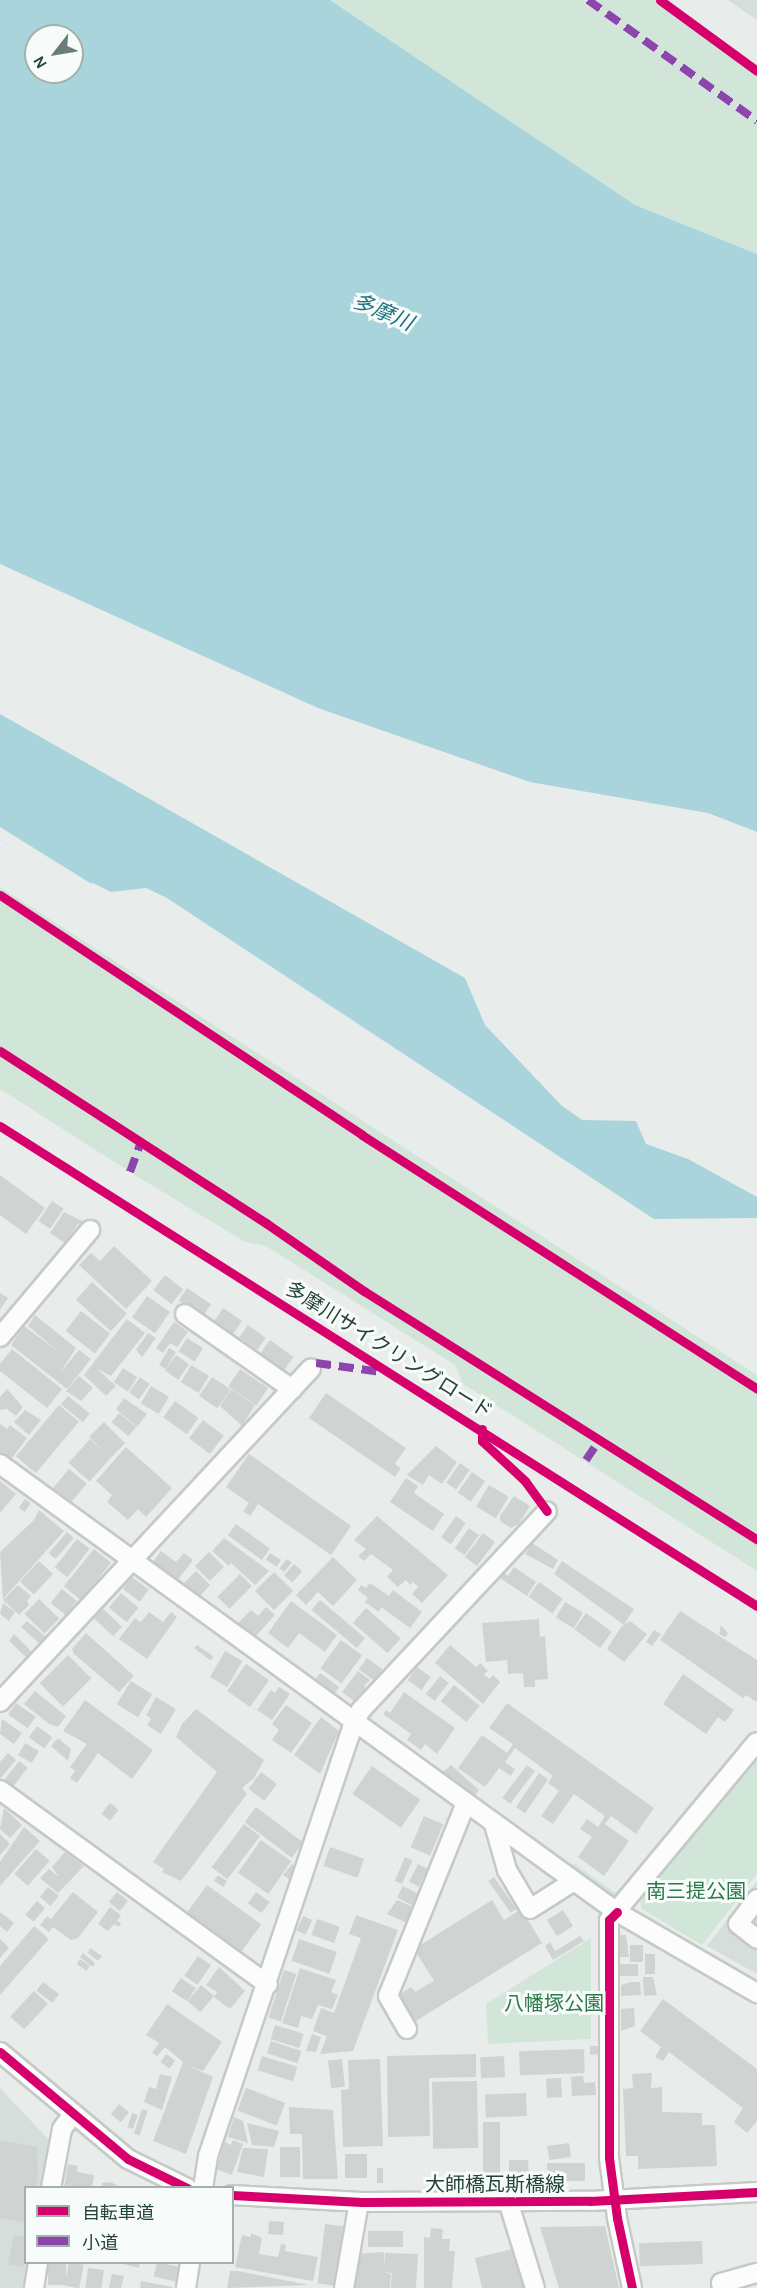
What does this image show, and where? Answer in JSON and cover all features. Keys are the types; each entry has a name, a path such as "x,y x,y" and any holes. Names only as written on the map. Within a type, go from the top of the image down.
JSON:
{"street":[{"path":"0,1337 90,1230"},
{"path":"185,1314 292,1389"},
{"path":"0,1702 311,1368"},
{"path":"0,1464 617,1912 757,1993"},
{"path":"203,2186 208,2156 268,1985 354,1722 361,1710 547,1511"},
{"path":"632,2288 614,2200 608,2042 609,1920 757,1742"},
{"path":"0,1790 268,1985"},
{"path":"406,2029 388,1996 466,1803"},
{"path":"494,1824 507,1870 530,1909 574,1881"},
{"path":"757,1899 738,1924 757,1940"},
{"path":"0,2052 128,2159 185,2186"},
{"path":"51,2186 62,2129 73,2114"},
{"name":"大師橋瓦斯橋線","path":"234,2194 359,2202 614,2200 757,2192"},
{"path":"508,2201 535,2288"},
{"path":"344,2288 359,2202"},
{"path":"34,2288 38,2264"},
{"path":"186,2288 190,2264"},
{"path":"722,2288 720,2283 757,2273"}],"shaded area":[{"path":"728,0 757,0 757,20"},
{"path":"757,1881 757,1974 707,1946"},
{"path":"0,2088 50,2141 42,2186 24,2186 24,2264 28,2264 23,2288 0,2288"}],"green space":[{"path":"330,0 661,0 757,70 757,254 635,205"},
{"path":"0,887 757,1375 757,1571 463,1384 455,1365 266,1246 245,1242 0,1089"},
{"name":"南三提公園","path":"757,1756 757,1874 702,1945 642,1909 640,1901"},
{"path":"574,1863 617,1894 612,1901 569,1869"},
{"name":"八幡塚公園","path":"591,1938 591,2039 488,2044 486,2004"}],"water":[{"name":"多摩川","path":"0,0 330,0 635,205 757,254 757,832 708,813 530,782 318,708 0,564"},
{"path":"0,714 465,978 485,1025 561,1105 582,1120 636,1121 646,1144 688,1159 757,1197 757,1218 654,1219 167,898 146,888 111,892 93,883 76,887 0,840"}],"pier":[{"path":"0,827 106,893 92,886 79,889 0,840"}],"building":[{"path":"0,1175 45,1208 26,1234 0,1215"},
{"path":"52,1201 64,1209 50,1229 39,1221"},
{"path":"64,1212 84,1222 78,1224 65,1243 50,1233"},
{"path":"114,1246 152,1281 126,1309 79,1265 91,1253 100,1261"},
{"path":"165,1275 183,1289 171,1304 153,1290"},
{"path":"92,1282 127,1313 111,1331 76,1300"},
{"path":"187,1288 211,1304 203,1317 179,1300"},
{"path":"0,1293 8,1298 0,1310"},
{"path":"147,1296 170,1312 155,1333 132,1317"},
{"path":"223,1308 242,1321 231,1337 212,1324"},
{"path":"81,1311 110,1334 95,1353 66,1331"},
{"path":"35,1315 76,1348 60,1373 79,1350 91,1359 67,1389 11,1345 24,1326 59,1352 28,1326"},
{"path":"127,1319 145,1333 111,1376 97,1369 116,1386 106,1396 84,1375"},
{"path":"174,1322 188,1332 177,1347 170,1343 163,1353 156,1348"},
{"path":"248,1325 266,1338 257,1350 239,1337"},
{"path":"148,1333 156,1338 142,1357 136,1350"},
{"path":"187,1338 203,1348 195,1362 179,1352"},
{"path":"270,1340 293,1357 282,1372 259,1355"},
{"path":"169,1348 176,1352 166,1369 159,1365"},
{"path":"12,1349 62,1389 47,1408 0,1371 0,1364"},
{"path":"176,1355 189,1364 178,1380 165,1371"},
{"path":"191,1365 209,1376 199,1393 181,1382"},
{"path":"123,1368 137,1377 128,1392 114,1382"},
{"path":"240,1369 268,1388 256,1405 228,1386"},
{"path":"79,1376 93,1388 81,1401 66,1391"},
{"path":"140,1377 150,1384 139,1399 129,1393"},
{"path":"212,1377 230,1389 217,1408 199,1396"},
{"path":"151,1386 169,1397 159,1414 141,1403"},
{"path":"7,1389 23,1407 16,1416 7,1409 0,1410 0,1397"},
{"path":"231,1389 255,1405 242,1426 220,1406"},
{"path":"326,1393 406,1448 395,1464 401,1468 395,1477 309,1418"},
{"path":"68,1396 90,1414 83,1422 61,1405"},
{"path":"124,1398 147,1414 137,1427 116,1409"},
{"path":"175,1401 198,1418 187,1434 163,1417"},
{"path":"59,1405 79,1422 36,1473 16,1456"},
{"path":"25,1410 41,1420 29,1435 14,1422"},
{"path":"119,1413 136,1427 129,1436 111,1422"},
{"path":"203,1420 224,1436 210,1454 189,1438"},
{"path":"104,1422 125,1443 110,1458 89,1437"},
{"path":"0,1424 7,1429 10,1425 27,1438 10,1461 0,1453"},
{"path":"90,1439 111,1458 89,1482 69,1463"},
{"path":"436,1446 457,1462 442,1484 429,1475 423,1485 407,1475"},
{"path":"126,1447 172,1488 146,1517 138,1509 128,1520 107,1502 112,1495 96,1481"},
{"path":"249,1454 351,1526 331,1555 258,1504 250,1516 243,1511 249,1503 226,1487"},
{"path":"460,1463 470,1470 456,1490 446,1483"},
{"path":"69,1469 87,1484 69,1504 52,1490"},
{"path":"472,1472 485,1481 471,1502 458,1492"},
{"path":"406,1478 418,1486 414,1493 444,1514 433,1531 390,1502"},
{"path":"0,1481 16,1494 0,1513"},
{"path":"489,1485 509,1497 496,1518 476,1506"},
{"path":"514,1496 530,1506 519,1524 511,1528 500,1521 500,1516"},
{"path":"25,1499 31,1503 25,1512 19,1508"},
{"path":"39,1510 64,1531 3,1599 0,1552 34,1520"},
{"path":"377,1516 448,1575 422,1603 412,1594 418,1587 413,1582 410,1585 406,1580 398,1587 387,1577 393,1570 371,1554 364,1561 358,1556 366,1549 354,1540"},
{"path":"456,1516 466,1523 451,1544 441,1537"},
{"path":"236,1524 270,1549 262,1560 228,1535"},
{"path":"469,1528 479,1535 464,1555 455,1548"},
{"path":"67,1532 74,1538 55,1559 49,1553"},
{"path":"483,1533 495,1542 477,1566 465,1557"},
{"path":"224,1538 269,1571 255,1585 231,1563 229,1566 212,1551"},
{"path":"77,1539 90,1549 67,1577 55,1567"},
{"path":"532,1543 558,1560 553,1569 525,1554"},
{"path":"94,1549 111,1563 81,1600 64,1586"},
{"path":"161,1551 176,1562 184,1553 193,1560 177,1581 153,1562"},
{"path":"209,1552 224,1567 210,1581 195,1566"},
{"path":"270,1553 281,1560 277,1567 266,1560"},
{"path":"333,1557 357,1580 333,1606 318,1592 306,1605 296,1595"},
{"path":"287,1559 292,1563 284,1572 279,1568"},
{"path":"39,1561 53,1574 34,1594 20,1581"},
{"path":"562,1561 634,1609 624,1625 554,1574"},
{"path":"294,1564 302,1571 292,1583 284,1575"},
{"path":"514,1567 536,1582 527,1596 500,1578 504,1573 508,1576"},
{"path":"196,1571 210,1585 201,1595 195,1595 183,1584"},
{"path":"274,1572 293,1591 274,1610 255,1591"},
{"path":"240,1574 252,1586 229,1609 217,1597"},
{"path":"132,1577 149,1590 140,1602 123,1589"},
{"path":"539,1582 563,1599 552,1613 529,1597"},
{"path":"370,1583 389,1596 393,1590 422,1612 410,1628 381,1607 379,1612 365,1602 368,1598 358,1590 361,1585 366,1588"},
{"path":"18,1585 31,1596 27,1601 29,1605 19,1615 3,1600"},
{"path":"62,1589 77,1601 65,1615 51,1603"},
{"path":"121,1593 139,1608 126,1622 109,1608"},
{"path":"39,1599 59,1618 45,1634 24,1614"},
{"path":"320,1600 365,1638 357,1648 312,1610"},
{"path":"291,1601 337,1635 325,1652 299,1633 288,1648 268,1633"},
{"path":"565,1602 583,1613 574,1628 556,1617"},
{"path":"3,1603 15,1612 9,1621 0,1614"},
{"path":"266,1607 275,1615 254,1638 238,1623 251,1610 258,1616"},
{"path":"366,1608 401,1638 388,1653 353,1623"},
{"path":"103,1609 122,1627 113,1636 94,1619"},
{"path":"680,1611 757,1660 757,1702 746,1695 743,1698 660,1640"},
{"path":"149,1612 163,1622 171,1612 177,1617 147,1659 119,1639 135,1618 141,1622"},
{"path":"586,1613 612,1632 600,1648 574,1629"},
{"path":"539,1619 540,1637 545,1636 548,1679 535,1680 535,1687 524,1687 523,1673 508,1674 507,1660 486,1662 482,1623"},
{"path":"27,1621 45,1636 40,1644 21,1627"},
{"path":"630,1621 647,1634 624,1662 607,1649 621,1627"},
{"path":"721,1625 728,1633 725,1637 719,1634"},
{"path":"654,1630 661,1634 652,1646 646,1642"},
{"path":"86,1633 134,1676 119,1692 74,1654 72,1649"},
{"path":"14,1634 32,1652 27,1658 9,1641"},
{"path":"341,1640 362,1655 341,1684 320,1668"},
{"path":"197,1645 213,1658 210,1660 194,1648"},
{"path":"450,1645 476,1667 480,1663 488,1671 484,1674 489,1679 493,1675 500,1682 483,1704 435,1663"},
{"path":"225,1651 242,1661 227,1687 210,1677"},
{"path":"68,1655 91,1678 63,1707 40,1683"},
{"path":"367,1658 382,1669 374,1680 359,1669"},
{"path":"246,1664 269,1680 250,1707 227,1691"},
{"path":"417,1667 431,1677 421,1690 408,1680"},
{"path":"358,1671 370,1680 364,1686 367,1689 355,1702 342,1692"},
{"path":"320,1673 339,1687 333,1696 314,1682"},
{"path":"683,1674 734,1710 725,1722 718,1717 706,1734 663,1704"},
{"path":"440,1676 449,1683 435,1701 426,1694"},
{"path":"131,1681 152,1694 138,1717 117,1704"},
{"path":"454,1685 480,1706 466,1722 441,1701"},
{"path":"279,1687 290,1694 272,1720 257,1710 271,1690 275,1693"},
{"path":"35,1691 66,1716 58,1727 49,1724 24,1704"},
{"path":"404,1692 455,1728 437,1754 425,1744 421,1750 407,1740 411,1734 383,1714 386,1710 390,1713"},
{"path":"156,1697 176,1709 161,1734 147,1725 151,1719 146,1715"},
{"path":"85,1700 153,1750 132,1779 98,1753 77,1783 70,1778 75,1771 70,1767 87,1744 63,1731"},
{"path":"16,1703 36,1717 28,1728 8,1714"},
{"path":"507,1703 654,1808 636,1834 611,1816 605,1824 629,1841 604,1876 578,1857 592,1837 580,1829 587,1819 598,1827 605,1816 574,1794 553,1824 541,1816 559,1791 548,1783 553,1776 515,1748 505,1762 515,1769 511,1776 499,1768 485,1787 458,1768 482,1735 507,1753 513,1744 489,1728"},
{"path":"286,1705 312,1723 291,1753 272,1740 279,1730 272,1724"},
{"path":"196,1709 264,1760 254,1778 242,1788 247,1794 181,1881 162,1872 164,1869 153,1862 217,1772 176,1737 182,1724"},
{"path":"321,1717 339,1731 320,1774 294,1755"},
{"path":"2,1719 22,1733 14,1744 0,1734"},
{"path":"37,1726 52,1737 44,1748 29,1737"},
{"path":"58,1738 71,1749 68,1761 51,1746"},
{"path":"25,1743 39,1751 32,1763 18,1755"},
{"path":"8,1753 16,1760 0,1779 0,1762"},
{"path":"19,1761 28,1768 13,1787 4,1780"},
{"path":"451,1765 479,1790 473,1798 441,1774"},
{"path":"527,1765 535,1771 510,1804 502,1798"},
{"path":"372,1766 420,1800 401,1828 352,1794"},
{"path":"261,1772 277,1784 264,1801 248,1789"},
{"path":"539,1773 548,1779 525,1813 516,1807"},
{"path":"110,1803 119,1810 110,1821 101,1814"},
{"path":"256,1807 303,1843 292,1858 245,1822"},
{"path":"4,1808 22,1825 10,1838 0,1829"},
{"path":"424,1816 443,1824 430,1856 411,1847"},
{"path":"244,1824 260,1836 227,1879 212,1867"},
{"path":"24,1827 40,1841 0,1886 0,1862"},
{"path":"0,1834 10,1844 0,1855"},
{"path":"261,1840 291,1861 268,1894 238,1873"},
{"path":"330,1847 364,1859 358,1878 323,1866"},
{"path":"36,1849 50,1861 28,1886 14,1874"},
{"path":"65,1852 84,1866 58,1893 40,1878 49,1869 59,1877 52,1867"},
{"path":"405,1857 412,1860 402,1884 395,1881"},
{"path":"292,1864 295,1866 291,1881 283,1875"},
{"path":"418,1864 428,1869 419,1887 409,1882"},
{"path":"218,1875 227,1881 223,1887 214,1881"},
{"path":"494,1877 516,1909 511,1913 488,1881"},
{"path":"207,1885 261,1924 241,1952 187,1913"},
{"path":"403,1886 419,1894 413,1906 397,1898"},
{"path":"48,1887 59,1896 51,1906 40,1897"},
{"path":"73,1892 98,1912 78,1938 71,1940 53,1927 49,1932 40,1925 47,1916 51,1919"},
{"path":"117,1892 128,1901 120,1911 109,1902"},
{"path":"256,1892 270,1902 262,1913 248,1903"},
{"path":"397,1900 414,1907 407,1923 387,1914"},
{"path":"492,1900 504,1920 521,1909 542,1943 411,2024 394,1998 411,1987 415,1992 434,1981 414,1949"},
{"path":"37,1901 45,1908 33,1922 25,1915"},
{"path":"110,1907 121,1915 117,1921 121,1923 119,1927 114,1924 108,1931 98,1924"},
{"path":"563,1910 573,1926 557,1936 547,1920"},
{"path":"0,1912 14,1923 7,1932 0,1926"},
{"path":"356,1915 398,1930 353,2051 320,2054 327,2036 313,2031 321,2008 334,2013 361,1938 349,1934"},
{"path":"303,1916 312,1920 306,1935 296,1931"},
{"path":"317,1919 340,1927 334,1943 311,1935"},
{"path":"34,1926 49,1939 0,1995 0,1966"},
{"path":"619,1935 626,1935 629,1957 618,1957"},
{"path":"580,1936 584,1941 553,1960 545,1946 550,1942 555,1951"},
{"path":"0,1939 9,1948 0,1958"},
{"path":"299,1939 337,1952 329,1974 292,1961"},
{"path":"630,1945 643,1945 643,1962 630,1962"},
{"path":"90,1948 102,1956 98,1961 88,1953"},
{"path":"83,1953 95,1963 92,1967 80,1957"},
{"path":"645,1954 655,1954 655,1974 645,1974"},
{"path":"198,1956 211,1965 197,1985 184,1976"},
{"path":"80,1959 90,1966 86,1971 77,1964"},
{"path":"619,1964 638,1964 638,1976 619,1976"},
{"path":"219,1967 245,1991 230,2009 214,1997 217,1992 206,1985"},
{"path":"300,1968 336,1980 331,1992 338,1995 332,2009 318,2005 312,2019 301,2016 298,2028 282,2023"},
{"path":"284,1970 296,1974 281,2022 269,2018"},
{"path":"643,1977 653,1977 657,1995 644,1996"},
{"path":"181,1978 196,1988 187,2001 172,1991"},
{"path":"43,1982 59,1994 52,2003 36,1991"},
{"path":"640,1982 641,1995 621,1996 621,1985"},
{"path":"201,1985 214,1996 201,2012 188,2001"},
{"path":"34,1991 48,2004 24,2030 10,2017"},
{"path":"663,1999 757,2069 757,2121 747,2133 734,2122 743,2108 669,2052 663,2061 655,2057 661,2047 640,2031"},
{"path":"167,2004 222,2042 203,2071 187,2065 213,2077 186,2154 153,2141 183,2062 165,2047 157,2056 152,2053 159,2043 146,2035"},
{"path":"634,2008 635,2026 621,2031 621,2009"},
{"path":"275,2025 304,2034 299,2048 271,2039"},
{"path":"312,2034 321,2037 316,2052 306,2051"},
{"path":"271,2041 301,2051 297,2063 267,2053"},
{"path":"590,2046 598,2046 599,2054 590,2055"},
{"path":"584,2049 585,2073 520,2075 519,2051"},
{"path":"166,2054 175,2060 170,2068 160,2062"},
{"path":"476,2054 476,2077 429,2078 430,2136 388,2137 387,2056"},
{"path":"262,2056 297,2067 293,2081 258,2070"},
{"path":"504,2056 505,2077 481,2078 480,2057"},
{"path":"342,2059 345,2087 331,2088 328,2060"},
{"path":"380,2059 383,2146 343,2147 341,2090 349,2089 348,2060"},
{"path":"652,2073 651,2088 662,2087 662,2112 702,2113 702,2125 715,2125 717,2166 638,2169 638,2156 626,2156 623,2089 633,2088 632,2074"},
{"path":"160,2074 172,2077 162,2110 144,2102 149,2087 156,2089"},
{"path":"583,2076 584,2083 595,2082 596,2095 572,2096 571,2077"},
{"path":"561,2078 562,2097 547,2098 546,2079"},
{"path":"477,2081 478,2148 433,2149 432,2082"},
{"path":"246,2088 285,2103 277,2125 237,2110"},
{"path":"526,2093 527,2116 486,2117 485,2094"},
{"path":"119,2104 129,2112 121,2122 111,2114"},
{"path":"289,2107 333,2110 338,2179 303,2179 302,2134 290,2134"},
{"path":"142,2109 148,2111 140,2136 134,2134"},
{"path":"132,2113 138,2115 133,2129 127,2127"},
{"path":"234,2117 243,2121 248,2143 228,2137"},
{"path":"483,2122 500,2122 500,2179 483,2179"},
{"path":"247,2123 279,2131 274,2147 252,2145"},
{"path":"0,2140 37,2147 36,2186 24,2186 24,2223 0,2218"},
{"path":"233,2140 243,2144 232,2175 216,2169 225,2142 231,2145"},
{"path":"569,2143 571,2157 549,2160 547,2146"},
{"path":"280,2147 300,2147 300,2177 280,2177"},
{"path":"243,2148 268,2149 264,2177 237,2172"},
{"path":"345,2154 367,2154 367,2178 345,2178"},
{"path":"509,2160 528,2160 529,2176 509,2180"},
{"path":"547,2163 585,2163 585,2181 547,2181"},
{"path":"68,2164 78,2166 77,2172 94,2175 92,2186 64,2186"},
{"path":"377,2168 383,2168 383,2183 377,2183"},
{"path":"110,2182 117,2186 102,2186 102,2183"},
{"path":"269,2221 284,2222 283,2235 268,2234"},
{"path":"325,2224 349,2227 342,2286 318,2284"},
{"path":"605,2226 619,2288 559,2288 540,2227"},
{"path":"431,2228 443,2229 442,2239 450,2239 449,2251 455,2251 452,2288 424,2288 424,2237 430,2238"},
{"path":"368,2231 403,2231 403,2247 368,2247"},
{"path":"251,2233 262,2238 259,2254 278,2257 281,2244 286,2245 285,2251 318,2257 313,2281 235,2267 242,2235 251,2237"},
{"path":"14,2235 24,2237 24,2267 8,2264"},
{"path":"702,2241 703,2264 640,2266 639,2243"},
{"path":"517,2248 526,2288 482,2288 475,2258"},
{"path":"384,2252 384,2266 385,2253 418,2254 416,2288 391,2288 392,2273 382,2272 391,2274 390,2288 352,2288 358,2254"},
{"path":"48,2264 66,2264 66,2285 48,2285"},
{"path":"69,2264 84,2265 79,2288 64,2286"},
{"path":"124,2264 140,2264 139,2268"},
{"path":"157,2264 179,2267 176,2282 154,2277"},
{"path":"88,2268 104,2270 102,2288 86,2288"},
{"path":"230,2271 238,2271 309,2285 227,2288"},
{"path":"112,2274 124,2276 121,2288 109,2288"},
{"path":"141,2281 172,2287 172,2288 140,2288"}],"marked path":[{"path":"588,0 757,121"},
{"path":"130,1172 141,1142"},
{"path":"316,1363 381,1372"},
{"path":"586,1460 600,1439"}],"cycle path":[{"path":"660,0 757,71"},
{"path":"0,895 362,1135 757,1389"},
{"path":"0,1051 266,1223 364,1291 757,1539"},
{"name":"多摩川サイクリングロード","path":"0,1126 757,1606"},
{"name":"多摩川サイクリングロード","path":"482,1429 482,1441 525,1481 547,1511"},
{"path":"617,1912 609,1920 609,2158 617,2218 632,2288"},
{"path":"0,2052 128,2159 183,2186"},
{"path":"234,2195 362,2202 590,2201 757,2192"}]}
